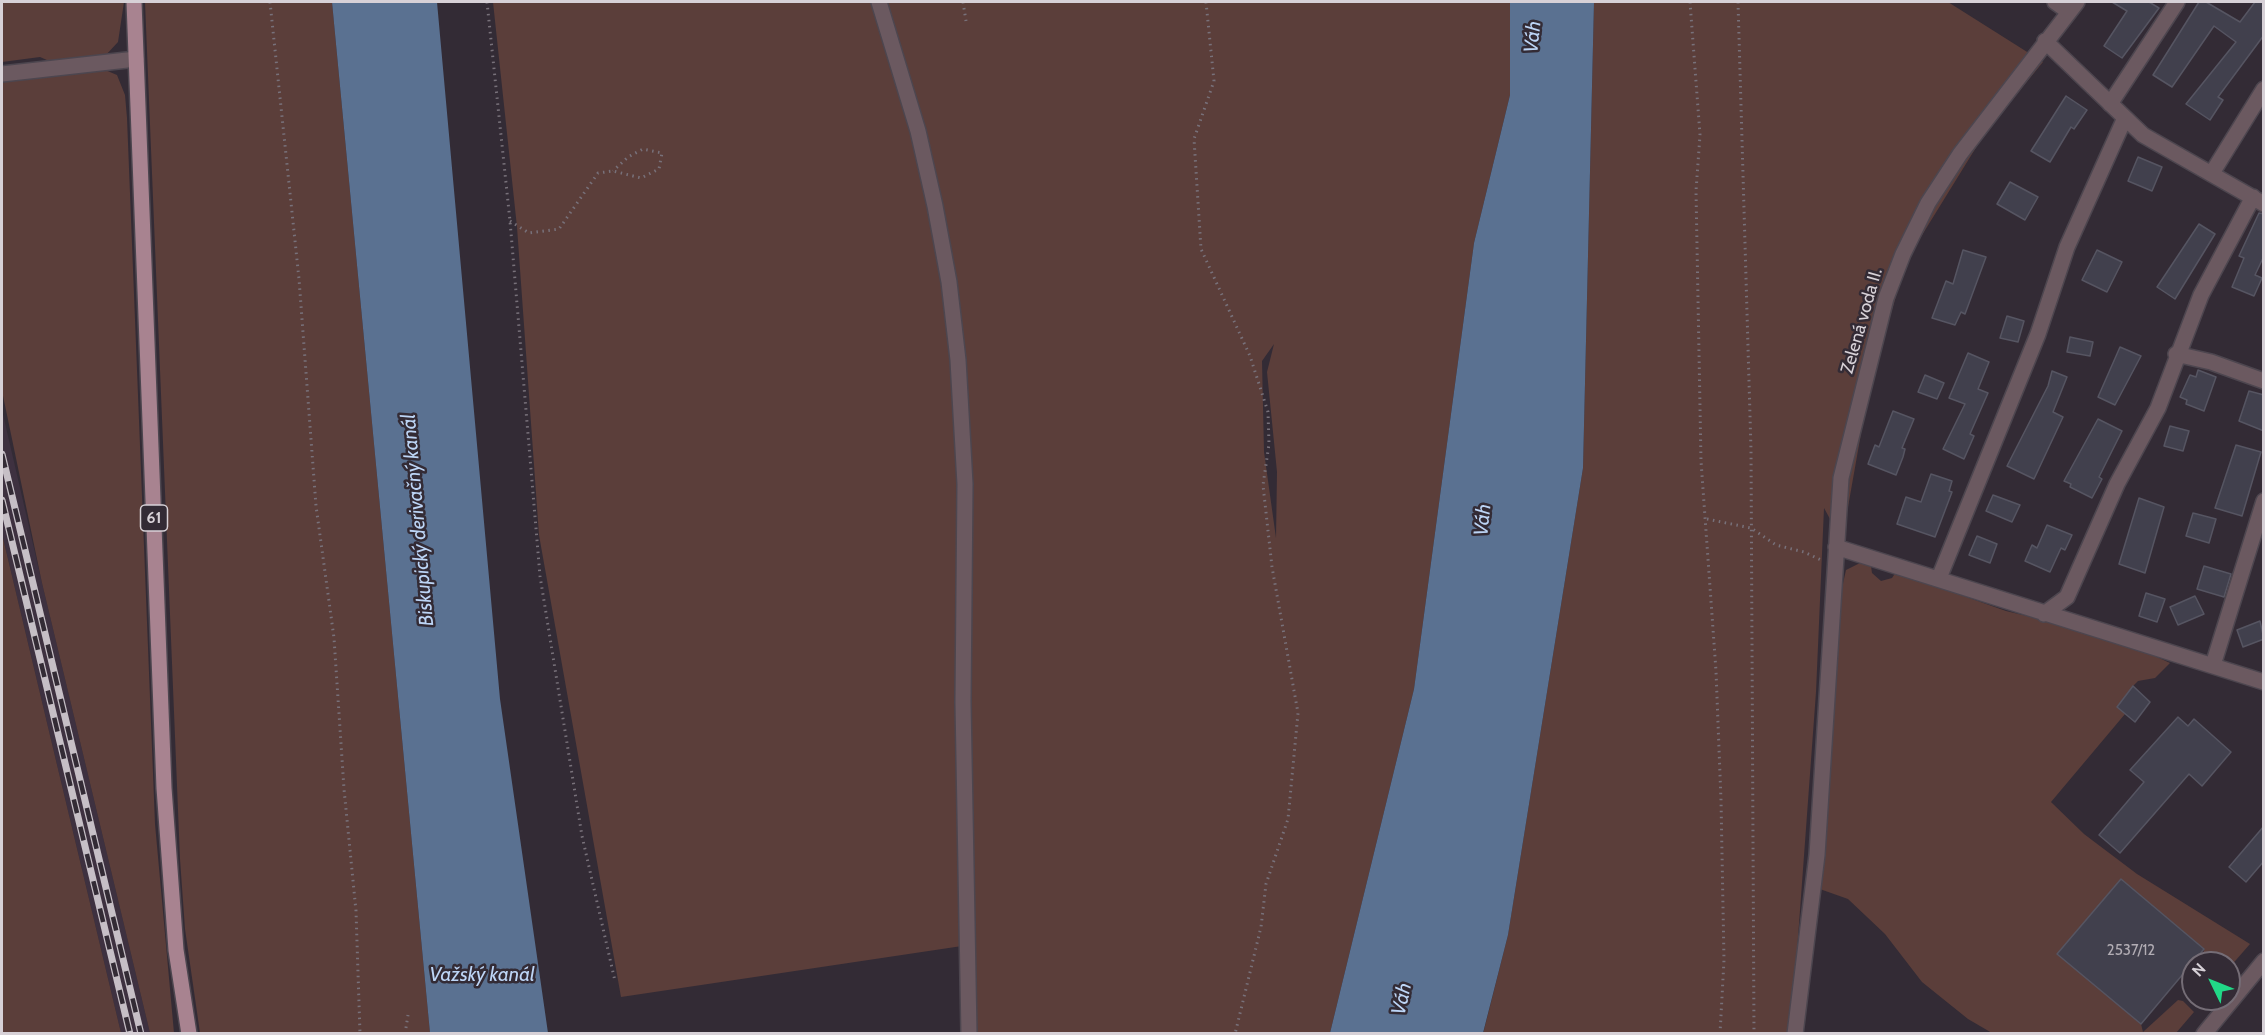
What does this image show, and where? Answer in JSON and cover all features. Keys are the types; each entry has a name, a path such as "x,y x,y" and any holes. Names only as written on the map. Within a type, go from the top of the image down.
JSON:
{"main road":[{"name":"61","path":"134,2 165,800 176,950 189,1034"}],"street":[{"path":"879,2 916,121 935,206 949,282 958,360 965,484 963,702 969,1034"},
{"path":"2055,2 2073,7"},
{"path":"2110,104 2176,2"},
{"name":"Zelená voda II.","path":"1795,1034 1817,855 1841,478 1886,298 1903,254 1928,203 1960,154 2073,7"},
{"path":"2044,614 2067,597 2117,484 2158,408 2176,354 2201,295 2258,200 2164,149 2124,120 2045,41"},
{"path":"2,74 136,59"},
{"path":"2212,173 2264,89"},
{"path":"1939,578 2038,334 2067,247 2124,120"},
{"path":"2176,354 2211,362 2264,381"},
{"path":"2213,664 2264,501"},
{"path":"1836,547 1939,578 2044,614 2213,664 2264,682"},
{"path":"2067,597 2075,623"},
{"path":"2204,1034 2264,961"}],"path":[{"path":"270,2 299,279 316,506 334,638 344,789 357,911 360,1034"},
{"path":"487,2 510,221 540,576 582,836 615,981"},
{"path":"963,2 966,21"},
{"path":"1206,2 1214,81 1194,139 1201,249 1250,356 1268,412 1269,444 1263,485 1272,567 1298,713 1288,819 1266,884 1261,927 1235,1034"},
{"path":"1690,2 1700,135 1697,224 1701,461 1707,519 1721,800 1724,960 1720,1034"},
{"path":"1738,2 1751,528 1754,1034"},
{"path":"510,221 529,233 559,229 598,173 613,171 641,178 659,170 662,153 643,149 628,157 613,171"},
{"path":"1707,519 1751,528 1776,545 1835,563"},
{"path":"405,1034 408,1015"}],"shaded area":[{"path":"2,2 124,2 118,42 105,56 56,64 40,57 2,62"},
{"path":"145,2 332,2 430,1033 200,1033 185,929 180,859"},
{"path":"493,2 1510,2 1510,95 1474,243 1414,689 1330,1033 961,1033 962,946 621,997 539,535 517,227","holes":["1274,344 1267,372 1277,472 1276,538 1264,452 1262,361"]},
{"path":"1594,2 1948,2 2043,62 1985,133 1906,261 1868,394 1842,541 1824,508 1816,692 1791,1033 1483,1034 1508,935 1583,468"},
{"path":"98,67 117,75 125,95 127,118 155,824 174,1033 150,1033 42,583 2,391 2,78"},
{"path":"2,410 150,1033 121,1033 2,534"},
{"path":"2,534 53,748 121,1033 2,1033"},
{"path":"1862,562 1871,566 1872,573 1881,581 1892,578 1896,572 2006,611 2069,626 2144,651 2170,663 2155,678 2138,681 2133,686 2117,707 2125,714 2051,802 2084,834 2137,874 2250,944 2241,954 2241,951 2204,951 2121,879 2058,954 2141,1024 2143,1032 2178,1000 2181,1001 2181,1011 2194,1012 2176,1033 1992,1033 1968,1019 1922,982 1885,934 1848,899 1817,888 1838,606 1846,570"}],"water":[{"name":"Važský kanál","path":"332,2 437,2 500,699 548,1033 430,1033"},
{"name":"Váh","path":"1510,2 1594,2 1583,468 1508,935 1483,1033 1330,1033 1414,689 1474,243 1510,95"}],"building":[{"path":"2112,2 2149,2 2159,8 2122,58 2104,46 2127,11"},
{"path":"2199,2 2206,2 2240,22 2255,2 2264,2 2264,35 2218,97 2223,100 2210,120 2186,104 2236,42 2214,26 2172,87 2153,75"},
{"path":"2066,96 2087,110 2074,129 2071,127 2050,162 2031,151"},
{"path":"2138,157 2162,167 2152,191 2128,181"},
{"path":"2010,182 2038,197 2025,220 1997,204"},
{"path":"2259,213 2264,214 2264,256 2255,275 2262,278 2254,296 2232,287 2244,258 2239,256"},
{"path":"2199,224 2215,234 2175,299 2157,287"},
{"path":"1963,250 1986,257 1965,314 1961,312 1955,325 1932,318 1946,281 1953,284"},
{"path":"2097,250 2122,262 2107,292 2082,280"},
{"path":"2007,316 2024,321 2018,342 2000,338"},
{"path":"2070,337 2093,342 2090,356 2067,352"},
{"path":"2120,347 2141,356 2115,405 2098,397"},
{"path":"1968,353 1989,362 1978,389 1988,393 1970,434 1974,436 1964,459 1943,449 1965,404 1949,398"},
{"path":"2198,370 2216,377 2204,411 2186,404 2187,400 2180,397 2190,375 2196,377"},
{"path":"2052,371 2067,377 2053,412 2063,417 2034,479 2007,466 2048,386"},
{"path":"1925,375 1944,383 1937,399 1918,392"},
{"path":"2249,391 2264,395 2264,431 2239,421"},
{"path":"1893,411 1914,419 1902,448 1905,449 1896,475 1868,464 1875,445 1879,447"},
{"path":"2098,419 2122,431 2099,477 2102,479 2092,498 2070,487 2071,484 2064,481"},
{"path":"2170,426 2189,431 2183,451 2164,446"},
{"path":"2236,445 2261,452 2242,516 2215,508"},
{"path":"1931,474 1952,481 1949,491 1952,492 1935,537 1897,524 1906,497 1921,502"},
{"path":"1993,495 2020,505 2012,522 1986,511"},
{"path":"2139,498 2164,507 2145,573 2119,564"},
{"path":"2193,513 2216,519 2209,543 2186,536"},
{"path":"2047,525 2072,535 2065,550 2061,548 2050,572 2025,561 2032,545 2037,548"},
{"path":"1977,536 1997,544 1990,563 1969,555"},
{"path":"2204,566 2231,574 2224,597 2197,589"},
{"path":"2146,593 2165,599 2157,622 2139,616"},
{"path":"2195,596 2204,614 2178,625 2170,607"},
{"path":"2260,621 2264,639 2243,647 2237,630"},
{"path":"2133,686 2150,702 2135,722 2117,707"},
{"path":"2178,717 2188,726 2194,719 2231,752 2202,786 2189,774 2120,853 2099,835 2144,782 2130,770"},
{"path":"2264,826 2264,861 2246,882 2229,867"},
{"path":"2121,879 2204,949 2202,951 2181,951 2181,976 2141,1024 2057,954"}],"railway":[{"path":"2,454 141,1034"},
{"path":"2,500 130,1034"}],"water label":[{"name":"Biskupický derivačný kanál","path":"418,520"}]}
